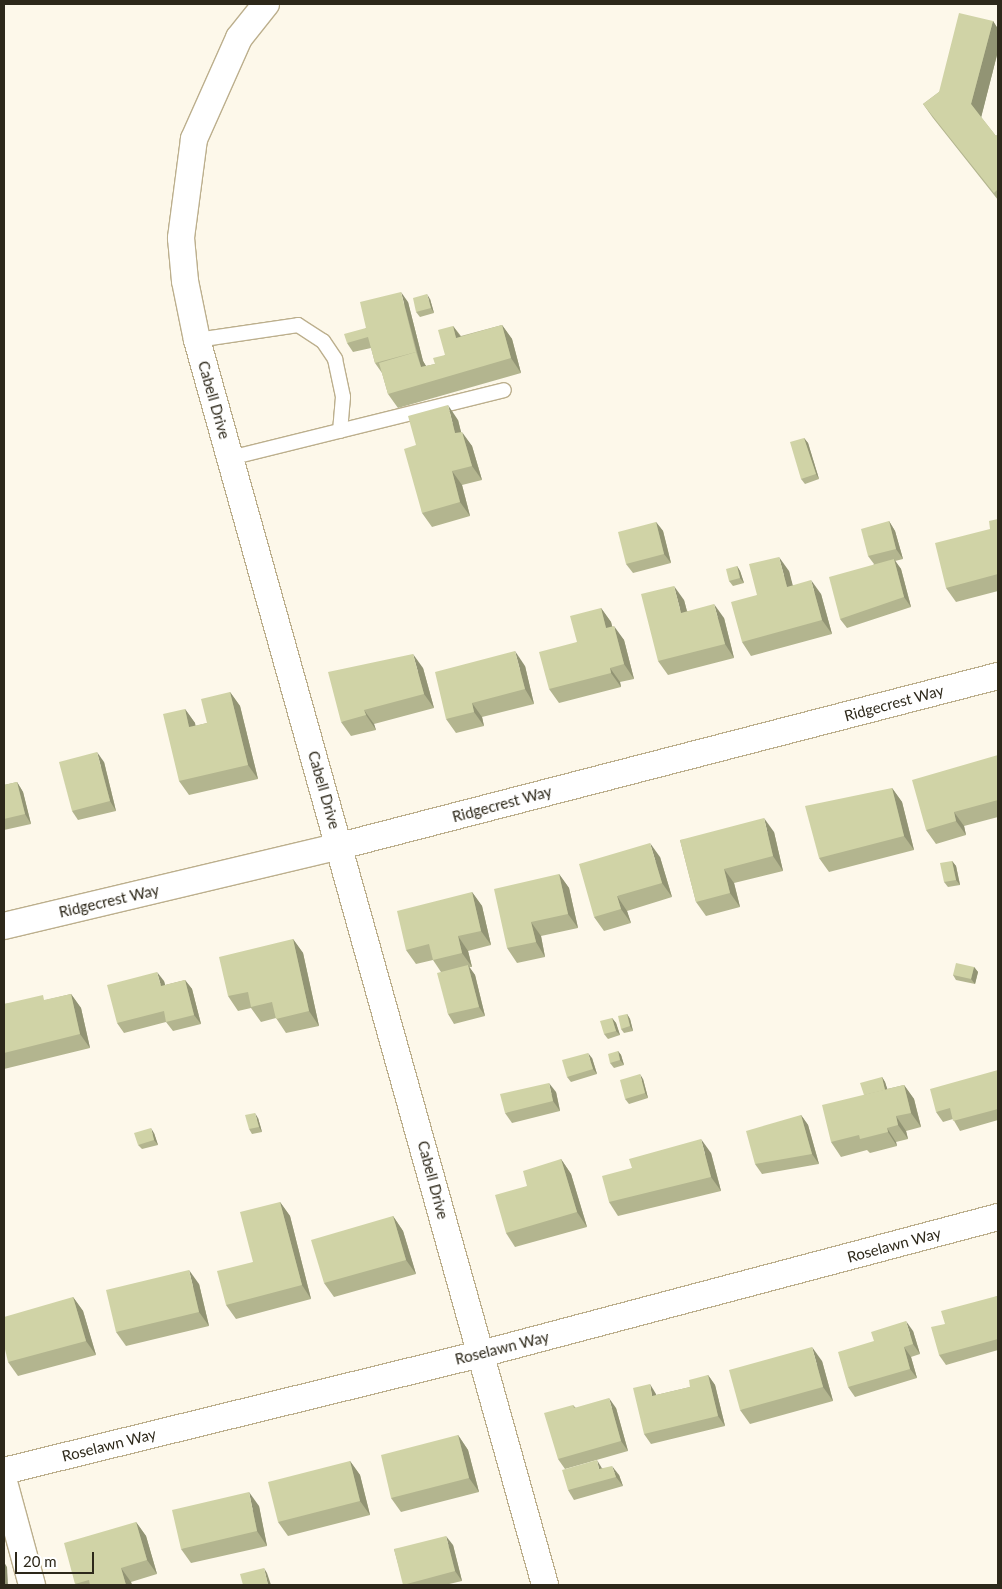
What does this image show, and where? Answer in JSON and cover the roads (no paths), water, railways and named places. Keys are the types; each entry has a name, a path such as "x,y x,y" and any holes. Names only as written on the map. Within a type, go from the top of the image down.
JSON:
{"street":[{"name":"Cabell Drive","path":"266,4 239,38 194,139 181,238 196,340 340,846 545,1585"},
{"name":"Ridgecrest Way","path":"4,926 340,846 998,676"},
{"name":"Roselawn Way","path":"4,1471 481,1354 998,1217"},
{"path":"4,1482 32,1585"}],"lane":[{"path":"196,340 298,325 323,340 335,359 342,397 340,431"},
{"path":"230,458 504,390"}]}
